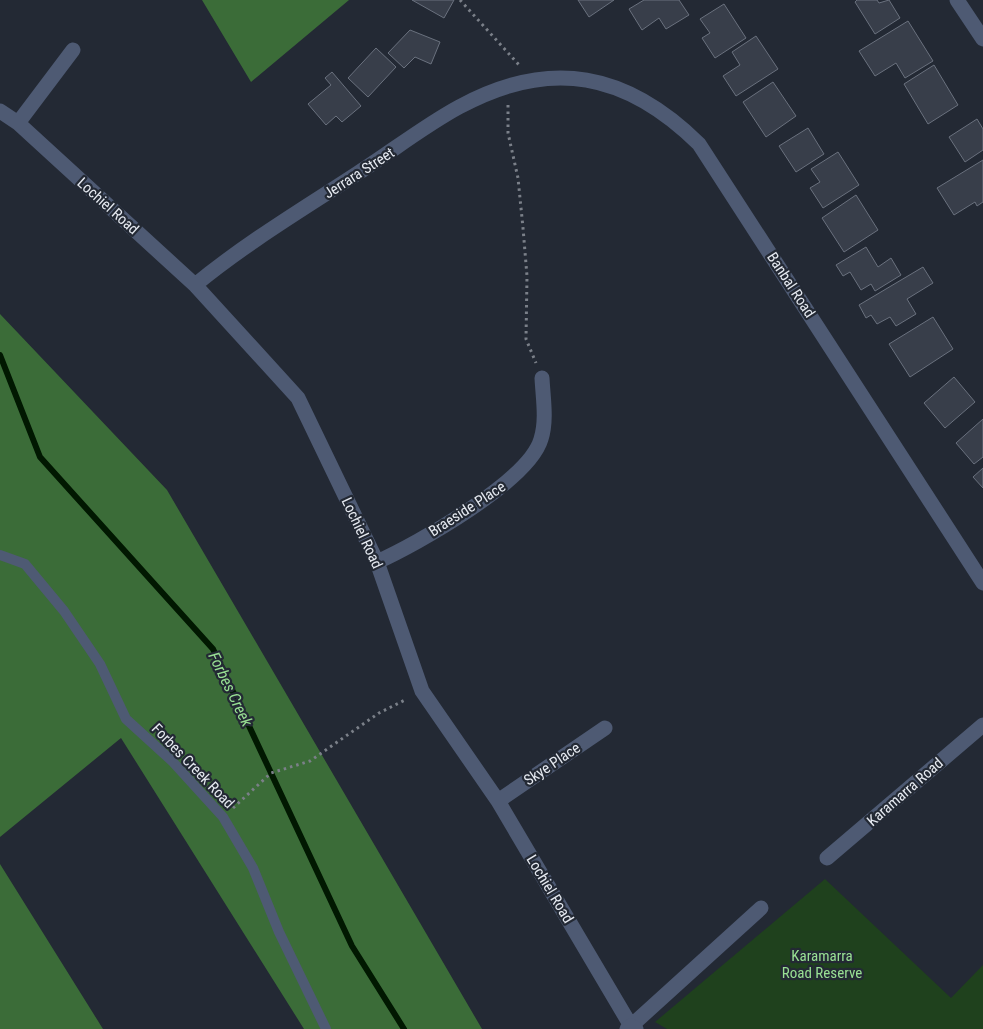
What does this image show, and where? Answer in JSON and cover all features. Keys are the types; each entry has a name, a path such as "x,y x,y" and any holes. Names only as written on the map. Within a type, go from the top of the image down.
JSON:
{"street":[{"path":"958,0 983,39"},
{"path":"18,123 73,50"},
{"name":"Banbal Road","path":"533,80 574,79 602,82 620,89 662,112 699,144 983,583"},
{"name":"Jerrara Street","path":"195,285 245,248 458,108 506,87 533,80"},
{"name":"Lochiel Road","path":"0,111 18,123 195,285 298,398 377,562 422,691 498,801 631,1028"},
{"name":"Braeside Place","path":"377,562 410,546 502,488 516,475 536,451 541,440 544,423 542,378"},
{"name":"Karamarra Road","path":"827,858 983,724"},
{"name":"Skye Place","path":"498,801 605,728"},
{"path":"631,1028 761,908"}],"lane":[{"name":"Forbes Creek Road","path":"0,555 25,564 64,611 100,664 126,719 172,761 223,817 253,868 279,932 326,1029"}],"path":[{"path":"460,0 533,80"},
{"path":"508,100 508,133 518,178 527,276 526,339 542,378"},
{"path":"238,803 271,773 310,761 379,713 422,691"}],"green space":[{"path":"202,0 349,0 251,82"},
{"path":"0,314 167,490 482,1029 304,1029 121,738 0,837"},
{"path":"0,864 103,1029 0,1029"},
{"name":"Karamarra Road Reserve","path":"825,879 951,998 983,965 983,1029 667,1029 655,1022"}],"building":[{"path":"412,0 454,0 444,18"},
{"path":"578,0 614,0 589,17"},
{"path":"644,0 679,0 689,15 666,29 659,18 642,30 629,9"},
{"path":"857,0 877,0 879,3 889,0 900,18 875,34 855,2"},
{"path":"724,4 746,38 715,58 702,38 710,33 700,19"},
{"path":"908,21 933,61 905,78 896,63 875,76 859,51"},
{"path":"410,30 440,42 431,64 415,57 404,68 388,53"},
{"path":"756,36 778,69 736,96 723,76 740,65 732,52"},
{"path":"376,48 396,67 368,97 348,78"},
{"path":"934,65 958,105 928,124 904,84"},
{"path":"332,72 361,106 342,122 336,116 326,125 308,104 331,85 325,78"},
{"path":"773,82 796,116 766,137 743,102"},
{"path":"977,119 983,129 983,150 965,162 949,137"},
{"path":"808,128 824,154 796,172 779,146"},
{"path":"838,152 859,185 823,208 810,188 820,182 811,169"},
{"path":"983,160 983,202 977,206 975,202 954,215 937,188"},
{"path":"856,195 878,230 844,252 822,218"},
{"path":"866,247 878,267 891,258 901,275 875,291 871,284 861,290 850,272 843,276 836,265"},
{"path":"923,267 933,283 907,299 916,314 896,326 890,317 877,324 871,315 866,318 859,305"},
{"path":"933,317 953,349 910,377 889,344"},
{"path":"954,377 975,402 945,428 924,403"},
{"path":"983,419 983,457 974,464 956,443"},
{"path":"983,468 983,488 973,477"}],"waterway":[{"name":"Forbes Creek","path":"0,355 40,457 213,649 352,946 404,1029"}]}
